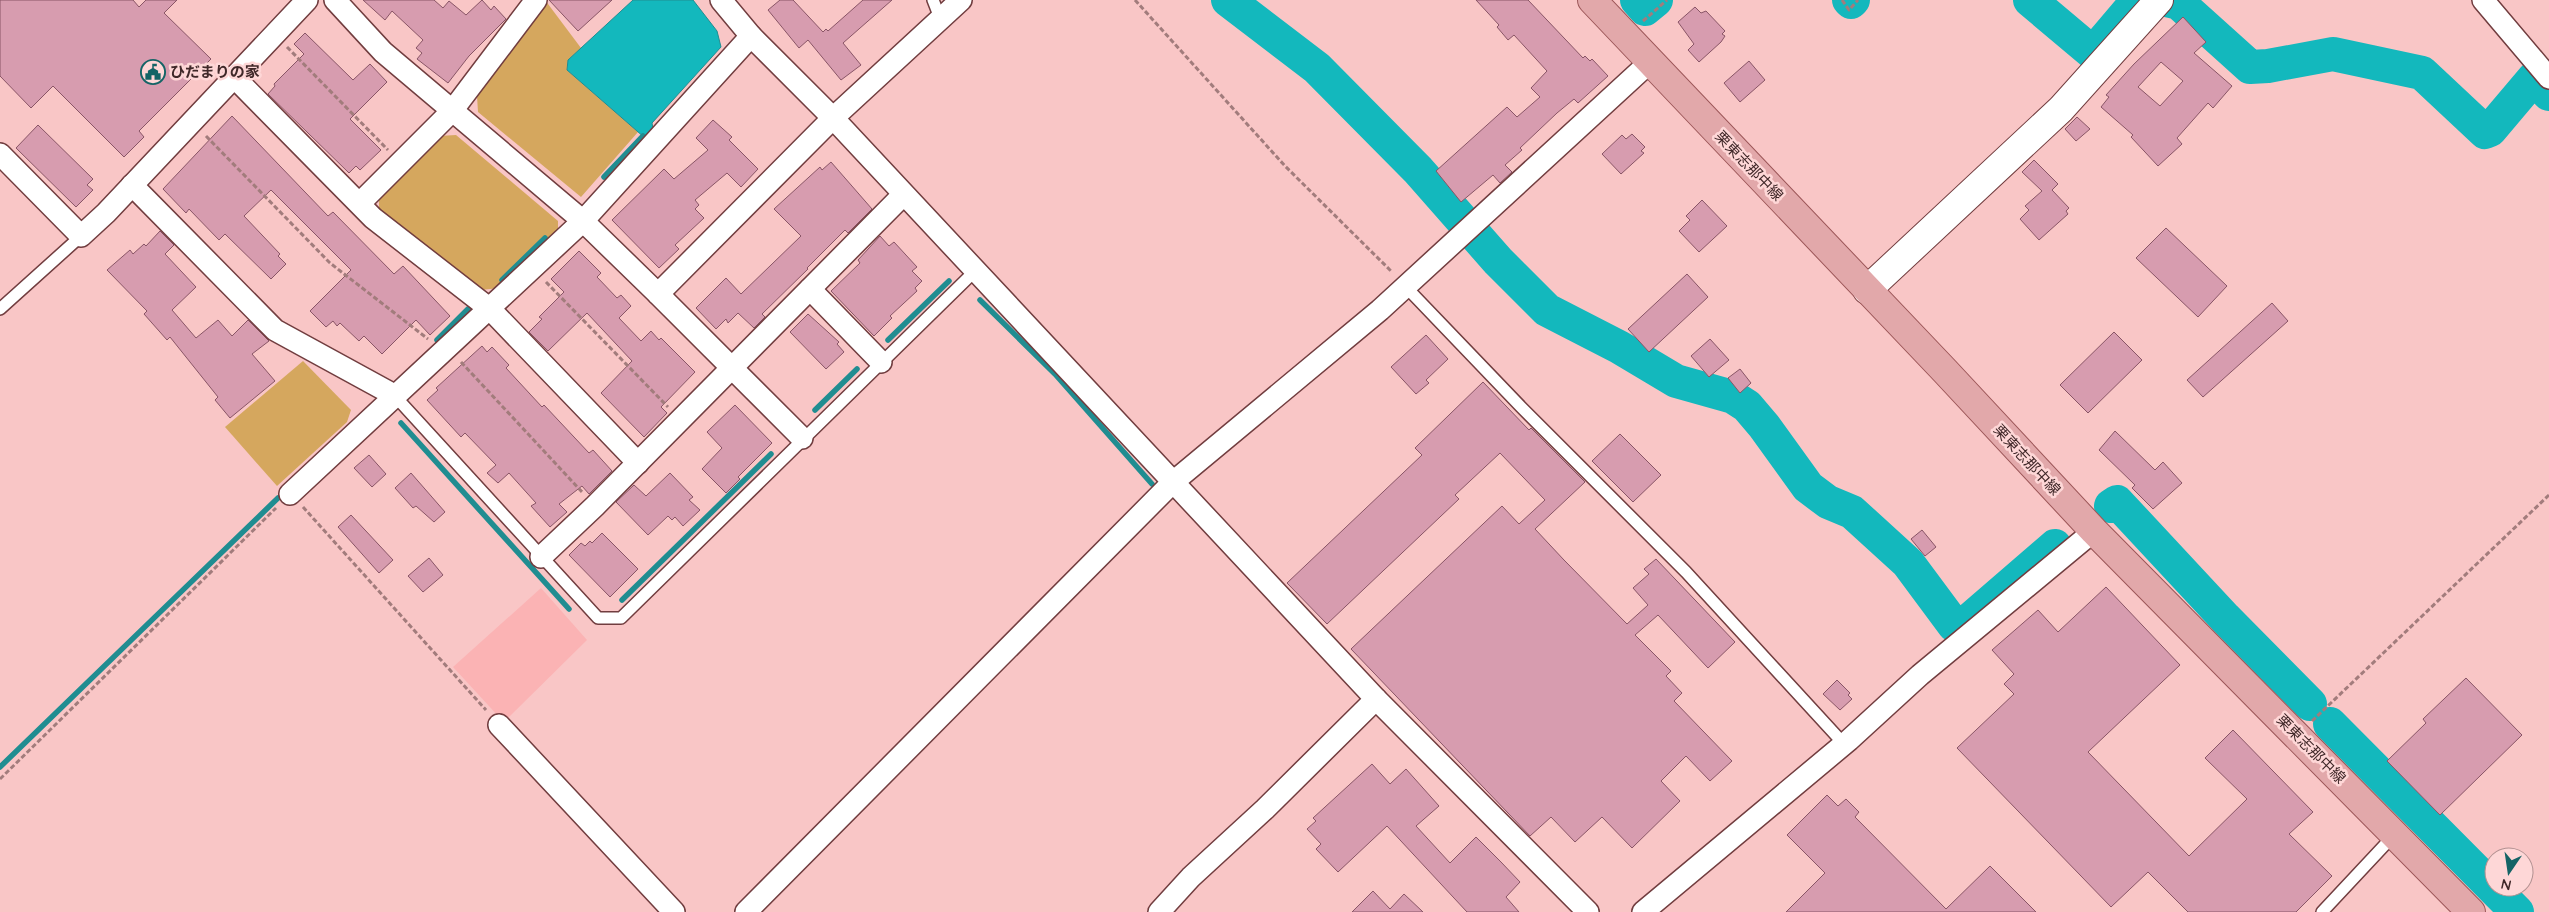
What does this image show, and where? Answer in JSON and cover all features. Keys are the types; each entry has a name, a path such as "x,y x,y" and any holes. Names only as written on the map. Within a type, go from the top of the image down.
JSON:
{"main road":[{"name":"栗東志那中線","path":"1592,0 1945,371 2094,531 2471,912"}],"street":[{"path":"0,154 81,236 132,185 306,0"},
{"path":"335,0 383,52 583,221 802,438"},
{"path":"721,0 752,36 834,118 903,195 1376,699 1588,912"},
{"path":"658,294 834,118 937,9 961,0"},
{"path":"1866,290 2061,109 2159,0"},
{"path":"2483,0 2549,78"},
{"path":"360,203 452,111 534,1"},
{"path":"290,494 394,395 534,269 583,221 752,36"},
{"path":"746,912 1172,483 1380,310 1650,62"},
{"path":"234,77 373,218 490,309 638,462"},
{"path":"132,185 275,330 394,395"},
{"path":"541,556 595,506 903,195"},
{"path":"810,289 881,362"},
{"path":"1643,912 1844,744 1920,674 2094,531"},
{"path":"1159,912 1192,877 1265,809 1376,699"},
{"path":"499,725 674,912"}],"lane":[{"path":"0,309 81,236"},
{"path":"394,395 598,618 621,618 802,438 975,272"},
{"path":"1405,286 1521,407 1686,572 1844,744"},
{"path":"2322,912 2395,834"}],"path":[{"path":"1135,0 1285,166 1368,246 1405,286"},
{"path":"1625,36 1667,0"},
{"path":"1842,0 1849,10 1858,0"},
{"path":"274,34 401,163"},
{"path":"192,121 330,263 444,349 595,506"},
{"path":"534,269 680,420"},
{"path":"0,779 290,494 499,725"},
{"path":"2297,735 2549,495"}],"shaded area":[{"path":"545,0 581,48 568,60 567,70 638,132 581,197 478,112 477,96"},
{"path":"456,135 558,221 558,235 499,288 481,290 379,212 379,196 439,136"},
{"path":"303,361 351,410 347,422 277,486 225,427"},
{"path":"541,588 587,640 508,718 500,718 453,667"}],"water":[{"path":"633,0 693,0 717,31 721,47 652,123 653,129 645,138 567,70 568,60"}],"building":[{"path":"0,0 133,0 139,7 146,0 177,0 164,13 211,59 139,131 144,137 124,157 53,86 31,108 0,76"},
{"path":"363,0 434,0 443,8 449,1 466,15 482,0 491,10 494,6 506,19 469,56 448,83 417,59 422,53 416,48 423,40 392,11 385,20"},
{"path":"549,0 612,0 578,31"},
{"path":"780,0 793,0 823,32 826,29 828,31 863,0 892,0 843,43 861,65 841,80 808,40 799,48 768,10"},
{"path":"1476,0 1528,0 1583,58 1585,56 1590,61 1592,59 1608,76 1578,103 1574,99 1520,148 1522,150 1505,165 1512,172 1500,183 1493,175 1461,202 1436,171 1507,107 1517,117 1540,97 1531,88 1547,71 1514,35 1508,40 1497,27 1499,25"},
{"path":"1695,7 1701,13 1706,11 1725,31 1722,34 1725,36 1721,42 1699,62 1688,50 1694,44 1678,22"},
{"path":"2183,17 2206,42 2194,53 2232,86 2213,108 2208,103 2177,138 2182,144 2158,166 2131,137 2133,135 2101,107 2109,97 2106,95 2134,64","holes":["2161,62 2183,81 2160,106 2138,87"]},
{"path":"305,33 353,80 370,64 387,82 350,119 381,150 360,170 356,166 349,173 268,94 275,86 274,84 304,54 294,44"},
{"path":"1749,61 1765,80 1740,102 1724,83"},
{"path":"232,116 328,216 333,212 394,274 403,266 450,316 430,335 416,320 382,354 364,336 359,341 340,323 337,326 333,321 326,327 310,311 351,270 271,190 244,216 280,254 278,256 286,264 271,279 225,234 219,240 189,209 186,213 163,189"},
{"path":"2077,117 2090,129 2076,141 2065,129"},
{"path":"713,120 732,137 729,140 758,169 741,187 727,173 695,200 699,205 695,209 704,218 675,245 679,249 659,268 612,220 664,169 674,179 708,150 696,138"},
{"path":"38,125 93,179 87,185 93,190 76,207 16,148"},
{"path":"1632,134 1645,147 1641,151 1644,153 1621,174 1602,154 1622,135 1626,139"},
{"path":"2034,160 2058,184 2052,190 2069,208 2066,211 2068,214 2039,240 2020,219 2029,210 2025,206 2042,191 2022,172"},
{"path":"831,162 872,209 848,233 845,230 807,268 762,314 765,317 754,328 738,313 728,323 726,319 716,329 696,308 726,278 741,294 801,236 774,209 820,167 822,170"},
{"path":"1702,200 1727,226 1699,252 1679,231 1690,220 1686,216"},
{"path":"2166,228 2227,286 2198,317 2136,258"},
{"path":"160,231 174,245 165,254 196,287 172,310 196,338 218,320 232,336 248,320 269,341 252,354 275,381 230,418 215,400 218,397 170,337 167,340 144,314 147,311 107,270 130,250 133,254 144,244 146,246"},
{"path":"880,236 889,246 894,242 917,267 912,271 922,281 915,288 917,291 890,316 892,318 874,336 831,291 860,263 858,260"},
{"path":"579,251 601,273 597,277 617,298 621,295 631,306 619,318 641,341 651,331 659,340 661,338 695,372 661,407 667,413 644,437 601,393 632,361 587,313 548,351 529,332 542,319 539,317 564,292 551,279"},
{"path":"1687,274 1708,297 1649,352 1628,329"},
{"path":"2272,303 2288,321 2203,397 2187,380"},
{"path":"808,314 839,342 837,344 844,352 826,369 790,332"},
{"path":"2114,332 2142,360 2088,413 2060,385"},
{"path":"1426,335 1448,359 1426,380 1429,383 1416,394 1391,367"},
{"path":"1710,339 1729,360 1709,377 1691,356"},
{"path":"482,346 487,352 492,347 509,365 506,368 542,407 544,405 589,453 593,450 612,471 589,494 582,486 559,504 567,512 550,527 531,506 536,503 509,473 498,483 487,473 496,465 465,433 461,437 427,400 438,390 436,388"},
{"path":"1740,369 1751,383 1740,393 1728,378"},
{"path":"1483,382 1529,430 1531,428 1585,482 1535,529 1564,560 1627,624 1648,605 1633,588 1649,574 1644,569 1656,559 1735,642 1708,668 1658,615 1635,635 1671,671 1666,676 1682,693 1674,701 1732,761 1710,781 1686,756 1661,781 1680,801 1632,848 1602,817 1575,842 1551,817 1530,836 1351,649 1502,506 1519,524 1545,500 1500,453 1455,495 1459,499 1327,624 1287,583 1422,455 1415,448"},
{"path":"735,405 772,443 738,477 740,479 726,493 702,469 722,448 707,432"},
{"path":"2115,431 2155,470 2163,462 2182,483 2153,509 2132,488 2135,485 2099,450"},
{"path":"1620,434 1661,475 1633,502 1592,461"},
{"path":"369,455 386,474 372,487 354,468"},
{"path":"411,473 445,512 434,522 416,506 413,508 395,488"},
{"path":"670,473 693,497 689,500 700,510 683,526 675,517 672,520 668,516 648,535 616,502 634,485 646,496"},
{"path":"351,515 393,560 379,573 338,527"},
{"path":"1922,530 1936,547 1925,556 1911,539"},
{"path":"602,533 638,569 610,597 569,555 581,543 585,546 590,541 592,543"},
{"path":"429,558 443,575 423,592 408,576"},
{"path":"2106,587 2180,665 2088,752 2189,856 2247,799 2205,758 2233,730 2313,812 2289,834 2332,876 2296,912 2188,912 2148,872 2111,907 1957,748 2014,694 2004,684 2014,674 1992,650 2038,610 2058,632"},
{"path":"2466,678 2522,735 2440,815 2387,761 2426,723 2423,719"},
{"path":"1837,680 1850,693 1848,695 1852,699 1840,710 1823,694"},
{"path":"1372,764 1390,784 1406,769 1439,806 1416,826 1450,863 1476,837 1501,862 1520,882 1506,897 1519,912 1467,912 1387,826 1338,872 1316,849 1321,844 1307,829 1316,821 1313,818"},
{"path":"1827,795 1838,806 1846,799 1859,812 1855,817 1946,909 1990,866 2036,912 1786,912 1825,873 1787,835"},
{"path":"1373,891 1390,909 1404,894 1423,912 1352,912"}],"waterway":[{"path":"1228,0 1317,68 1418,170 1498,261 1547,310 1619,347 1676,381 1733,397 1747,406 1764,426 1808,487 1828,502 1852,512 1908,563 1954,625 1960,628 2055,546"},
{"path":"1637,0 1645,9 1656,0"},
{"path":"1849,0 1851,2 1853,0"},
{"path":"2030,0 2093,53 2138,0"},
{"path":"2166,0 2179,3 2250,67 2268,66 2333,54 2422,73 2485,132 2490,130 2534,78 2549,94"},
{"path":"604,177 643,136"},
{"path":"502,280 545,238"},
{"path":"888,340 949,281"},
{"path":"980,300 1055,374 1152,484"},
{"path":"437,340 468,309"},
{"path":"815,410 857,369"},
{"path":"401,423 569,609"},
{"path":"622,600 771,454"},
{"path":"0,767 278,498"},
{"path":"2111,506 2117,502 2225,618 2310,704"},
{"path":"2330,724 2517,912"}],"place":[{"name":"ひだまりの家","path":"153,72"}]}
